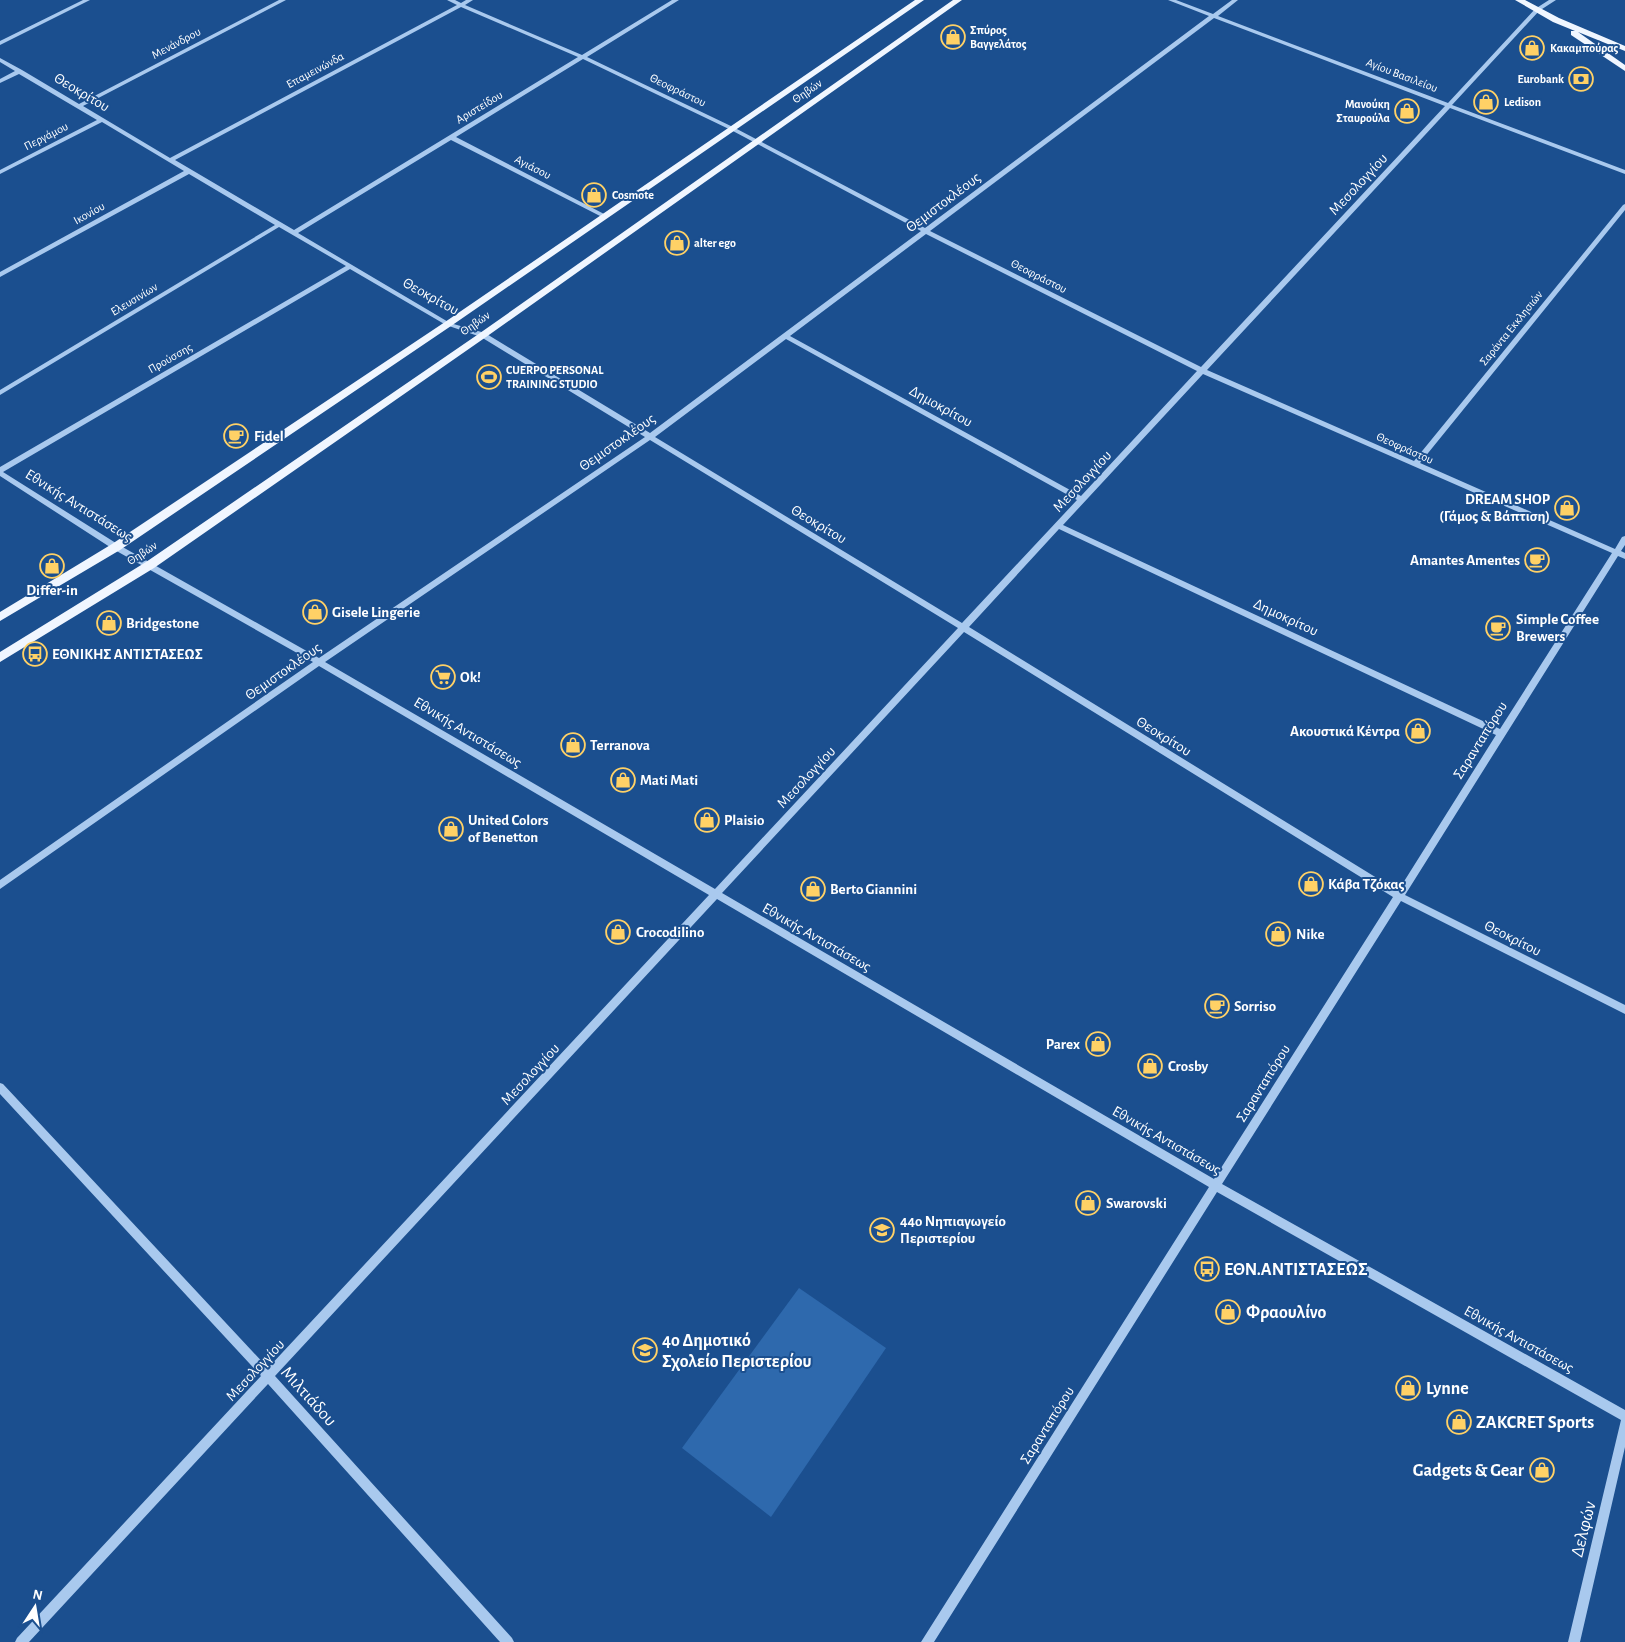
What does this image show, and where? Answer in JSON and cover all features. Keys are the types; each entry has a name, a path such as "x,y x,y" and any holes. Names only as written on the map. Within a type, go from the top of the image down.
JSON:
{"main road":[{"name":"Θηβών","path":"0,617 116,547 448,324 920,0"},
{"name":"Θηβών","path":"0,658 150,565 483,335 958,0"},
{"path":"1519,0 1556,20 1625,49"},
{"path":"1556,20 1625,69"}],"street":[{"path":"0,43 87,0"},
{"name":"Μενάνδρου","path":"80,106 283,0"},
{"name":"Θεοφράστου","path":"450,0 583,57 733,129 926,232 1202,371 1621,554"},
{"name":"Επαμεινώνδα","path":"171,160 470,0"},
{"name":"Αριστείδου","path":"294,233 676,0"},
{"name":"Αγίου Βασιλείου","path":"1171,0 1625,172"},
{"name":"Θεμιστοκλέους","path":"0,885 320,662 650,437 1235,0"},
{"name":"Μεσολογγίου","path":"21,1642 1538,10 1553,0"},
{"name":"Θεοκρίτου","path":"0,60 448,324 483,335 1399,896 1625,1010"},
{"path":"0,81 20,71"},
{"name":"Περγάμου","path":"0,172 102,120"},
{"name":"Αγιάσου","path":"451,137 604,216"},
{"name":"Ικονίου","path":"0,275 189,171"},
{"name":"Σαράντα Εκκλησιών","path":"1416,465 1625,206"},
{"name":"Ελευσινίων","path":"0,392 280,224"},
{"name":"Προύσσης","path":"0,471 351,266"},
{"name":"Δημοκρίτου","path":"786,336 1083,500"},
{"name":"Εθνικής Αντιστάσεως","path":"0,471 116,547 320,662 715,895 1216,1186 1625,1416"},
{"name":"Δημοκρίτου","path":"1059,526 1502,734"},
{"name":"Σαρανταπόρου","path":"927,1642 1502,734 1621,554 1625,539"},
{"name":"Μιλτιάδου","path":"0,1087 268,1376 508,1642"},
{"name":"Δελφών","path":"1574,1642 1625,1423"}],"shaded area":[{"path":"799,1288 886,1348 771,1517 682,1448"}],"place":[{"name":"Σπύρος Βαγγελάτος","path":"953,37"},
{"name":"Κακαμπούρας","path":"1532,48"},
{"name":"Eurobank","path":"1581,79"},
{"name":"Ledison","path":"1486,102"},
{"name":"Μανούκη Σταυρούλα","path":"1407,111"},
{"name":"Cosmote","path":"594,195"},
{"name":"alter ego","path":"677,243"},
{"name":"CUERPO PERSONAL TRAINING STUDIO","path":"489,377"},
{"name":"Fidel","path":"236,436"},
{"name":"DREAM SHOP (Γάμος & Βάπτιση)","path":"1567,508"},
{"name":"Amantes Amentes","path":"1537,560"},
{"name":"Differ-in","path":"52,566"},
{"name":"Gisele Lingerie","path":"315,612"},
{"name":"Bridgestone","path":"109,623"},
{"name":"Simple Coffee Brewers","path":"1498,628"},
{"name":"ΕΘΝΙΚΗΣ ΑΝΤΙΣΤΑΣΕΩΣ","path":"35,654"},
{"name":"Ok!","path":"443,677"},
{"name":"Ακουστικά Κέντρα","path":"1418,731"},
{"name":"Terranova","path":"573,745"},
{"name":"Mati Mati","path":"623,780"},
{"name":"Plaisio","path":"707,820"},
{"name":"United Colors of Benetton","path":"451,829"},
{"name":"Κάβα Τζόκας","path":"1311,884"},
{"name":"Berto Giannini","path":"813,889"},
{"name":"Crocodilino","path":"618,932"},
{"name":"Nike","path":"1278,934"},
{"name":"Sorriso","path":"1217,1006"},
{"name":"Parex","path":"1098,1044"},
{"name":"Crosby","path":"1150,1066"},
{"name":"Swarovski","path":"1088,1203"},
{"name":"44ο Νηπιαγωγείο Περιστερίου","path":"882,1230"},
{"name":"ΕΘΝ.ΑΝΤΙΣΤΑΣΕΩΣ","path":"1207,1269"},
{"name":"Φραουλίνο","path":"1228,1312"},
{"name":"4ο Δημοτικό Σχολείο Περιστερίου","path":"645,1350"},
{"name":"Lynne","path":"1408,1388"},
{"name":"ZAKCRET Sports","path":"1459,1422"},
{"name":"Gadgets & Gear","path":"1542,1470"}]}
